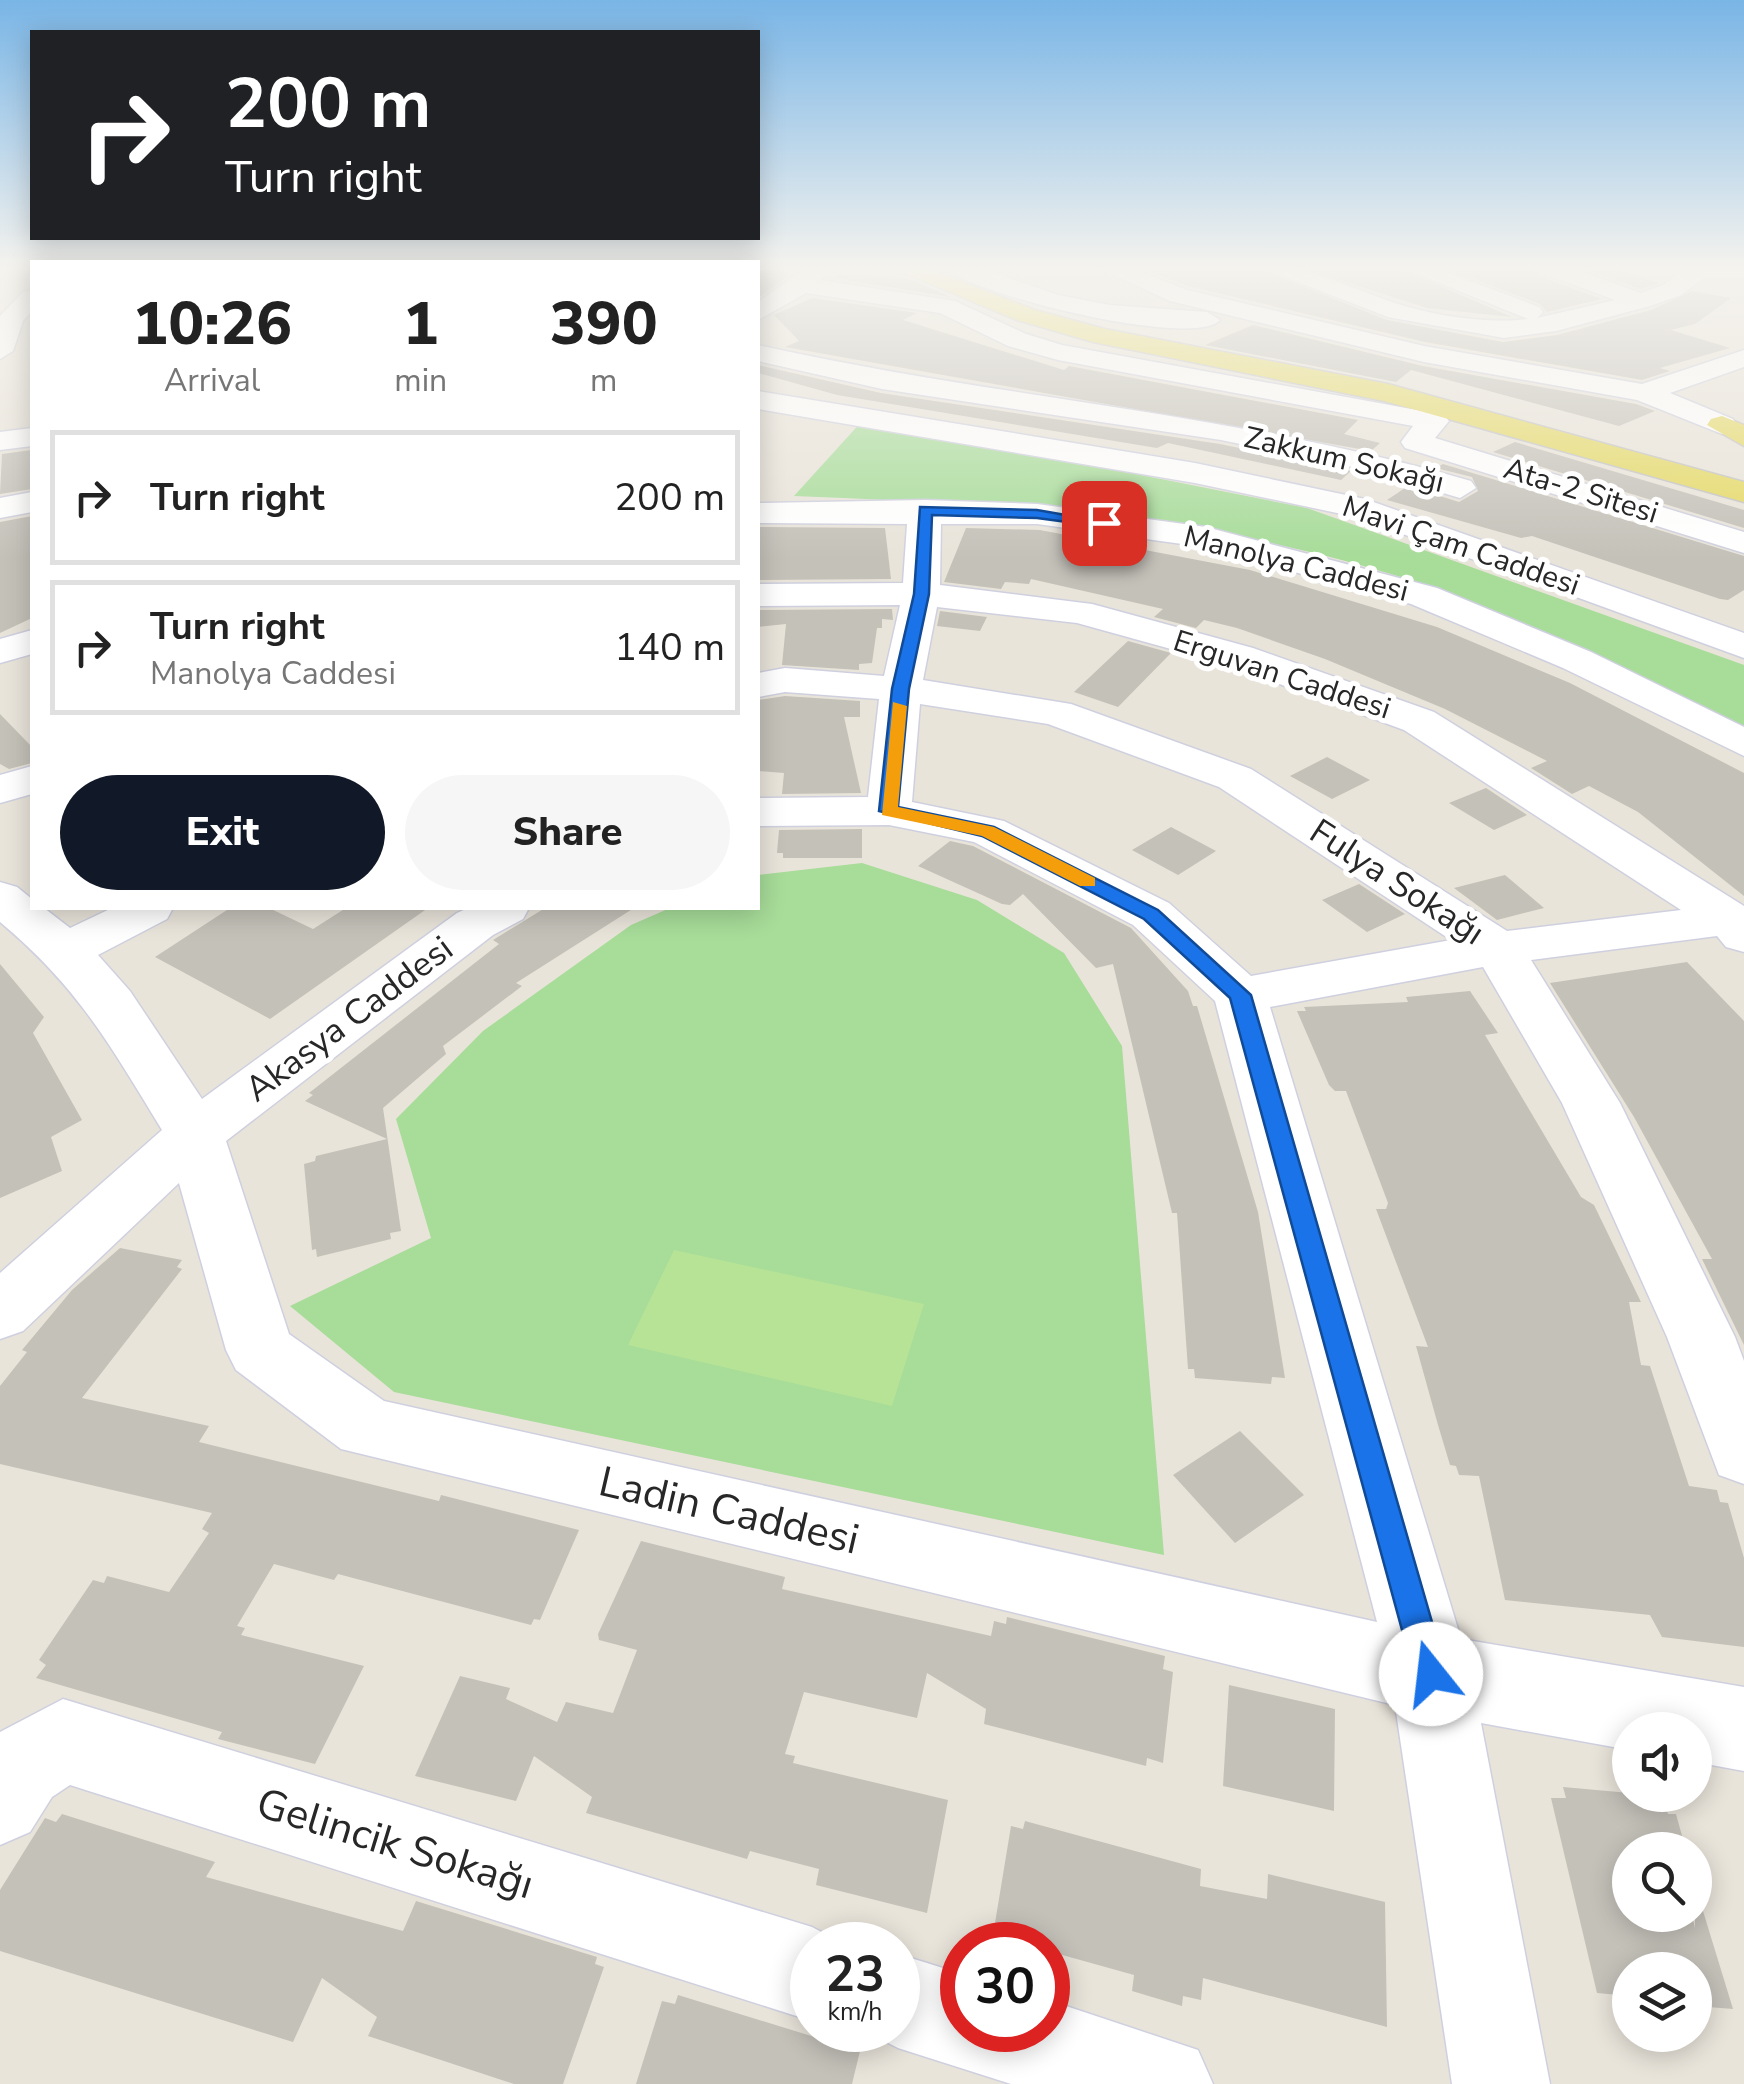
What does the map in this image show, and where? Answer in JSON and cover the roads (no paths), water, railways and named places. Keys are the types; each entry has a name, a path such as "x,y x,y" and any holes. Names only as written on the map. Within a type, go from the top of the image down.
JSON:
{"main road":[{"path":"1251,364 1740,457"},
{"path":"1293,364 1411,388 1668,459 1740,457"}],"street":[{"name":"Zakkum Sokağı","path":"805,364 882,381 1221,431 1391,468 1640,543"},
{"name":"Ata-2 Sitesi","path":"935,364 997,377 1220,406 1416,442 1744,542"},
{"path":"1126,364 1434,420 1391,468"},
{"path":"1482,364 1644,393 1740,457"},
{"path":"1644,393 1726,364"},
{"name":"Mavi Çam Caddesi","path":"760,400 1136,462 1366,509 1744,646"},
{"path":"0,441 30,437"},
{"path":"0,508 30,502"},
{"path":"889,811 900,689 922,594 925,510"},
{"name":"Manolya Caddesi","path":"760,513 925,510 1037,514 1206,537 1424,596 1577,660 1744,743"},
{"name":"Erguvan Caddesi","path":"760,595 922,594 1079,612 1240,656 1419,721 1737,927"},
{"path":"0,651 30,643"},
{"name":"Fulya Sokağı","path":"760,685 785,680 900,689 1056,713 1235,778 1498,948 1591,1102 1701,1338 1744,1453"},
{"path":"0,790 30,780"},
{"path":"760,812 889,811 988,831 1151,914 1240,995 1431,1674 1501,2084"},
{"path":"32,917 123,910"},
{"name":"Akasya Caddesi","path":"0,1312 196,1134 475,924 500,910"},
{"name":"Ladin Caddesi","path":"32,917 111,1003 196,1134 260,1350 366,1427 1431,1674 1744,1729"},
{"path":"1240,995 1498,948 1737,927"},
{"name":"Gelincik Sokağı","path":"0,1802 22,1767 64,1741 790,1967"},
{"path":"1061,2052 1164,2084"}]}
